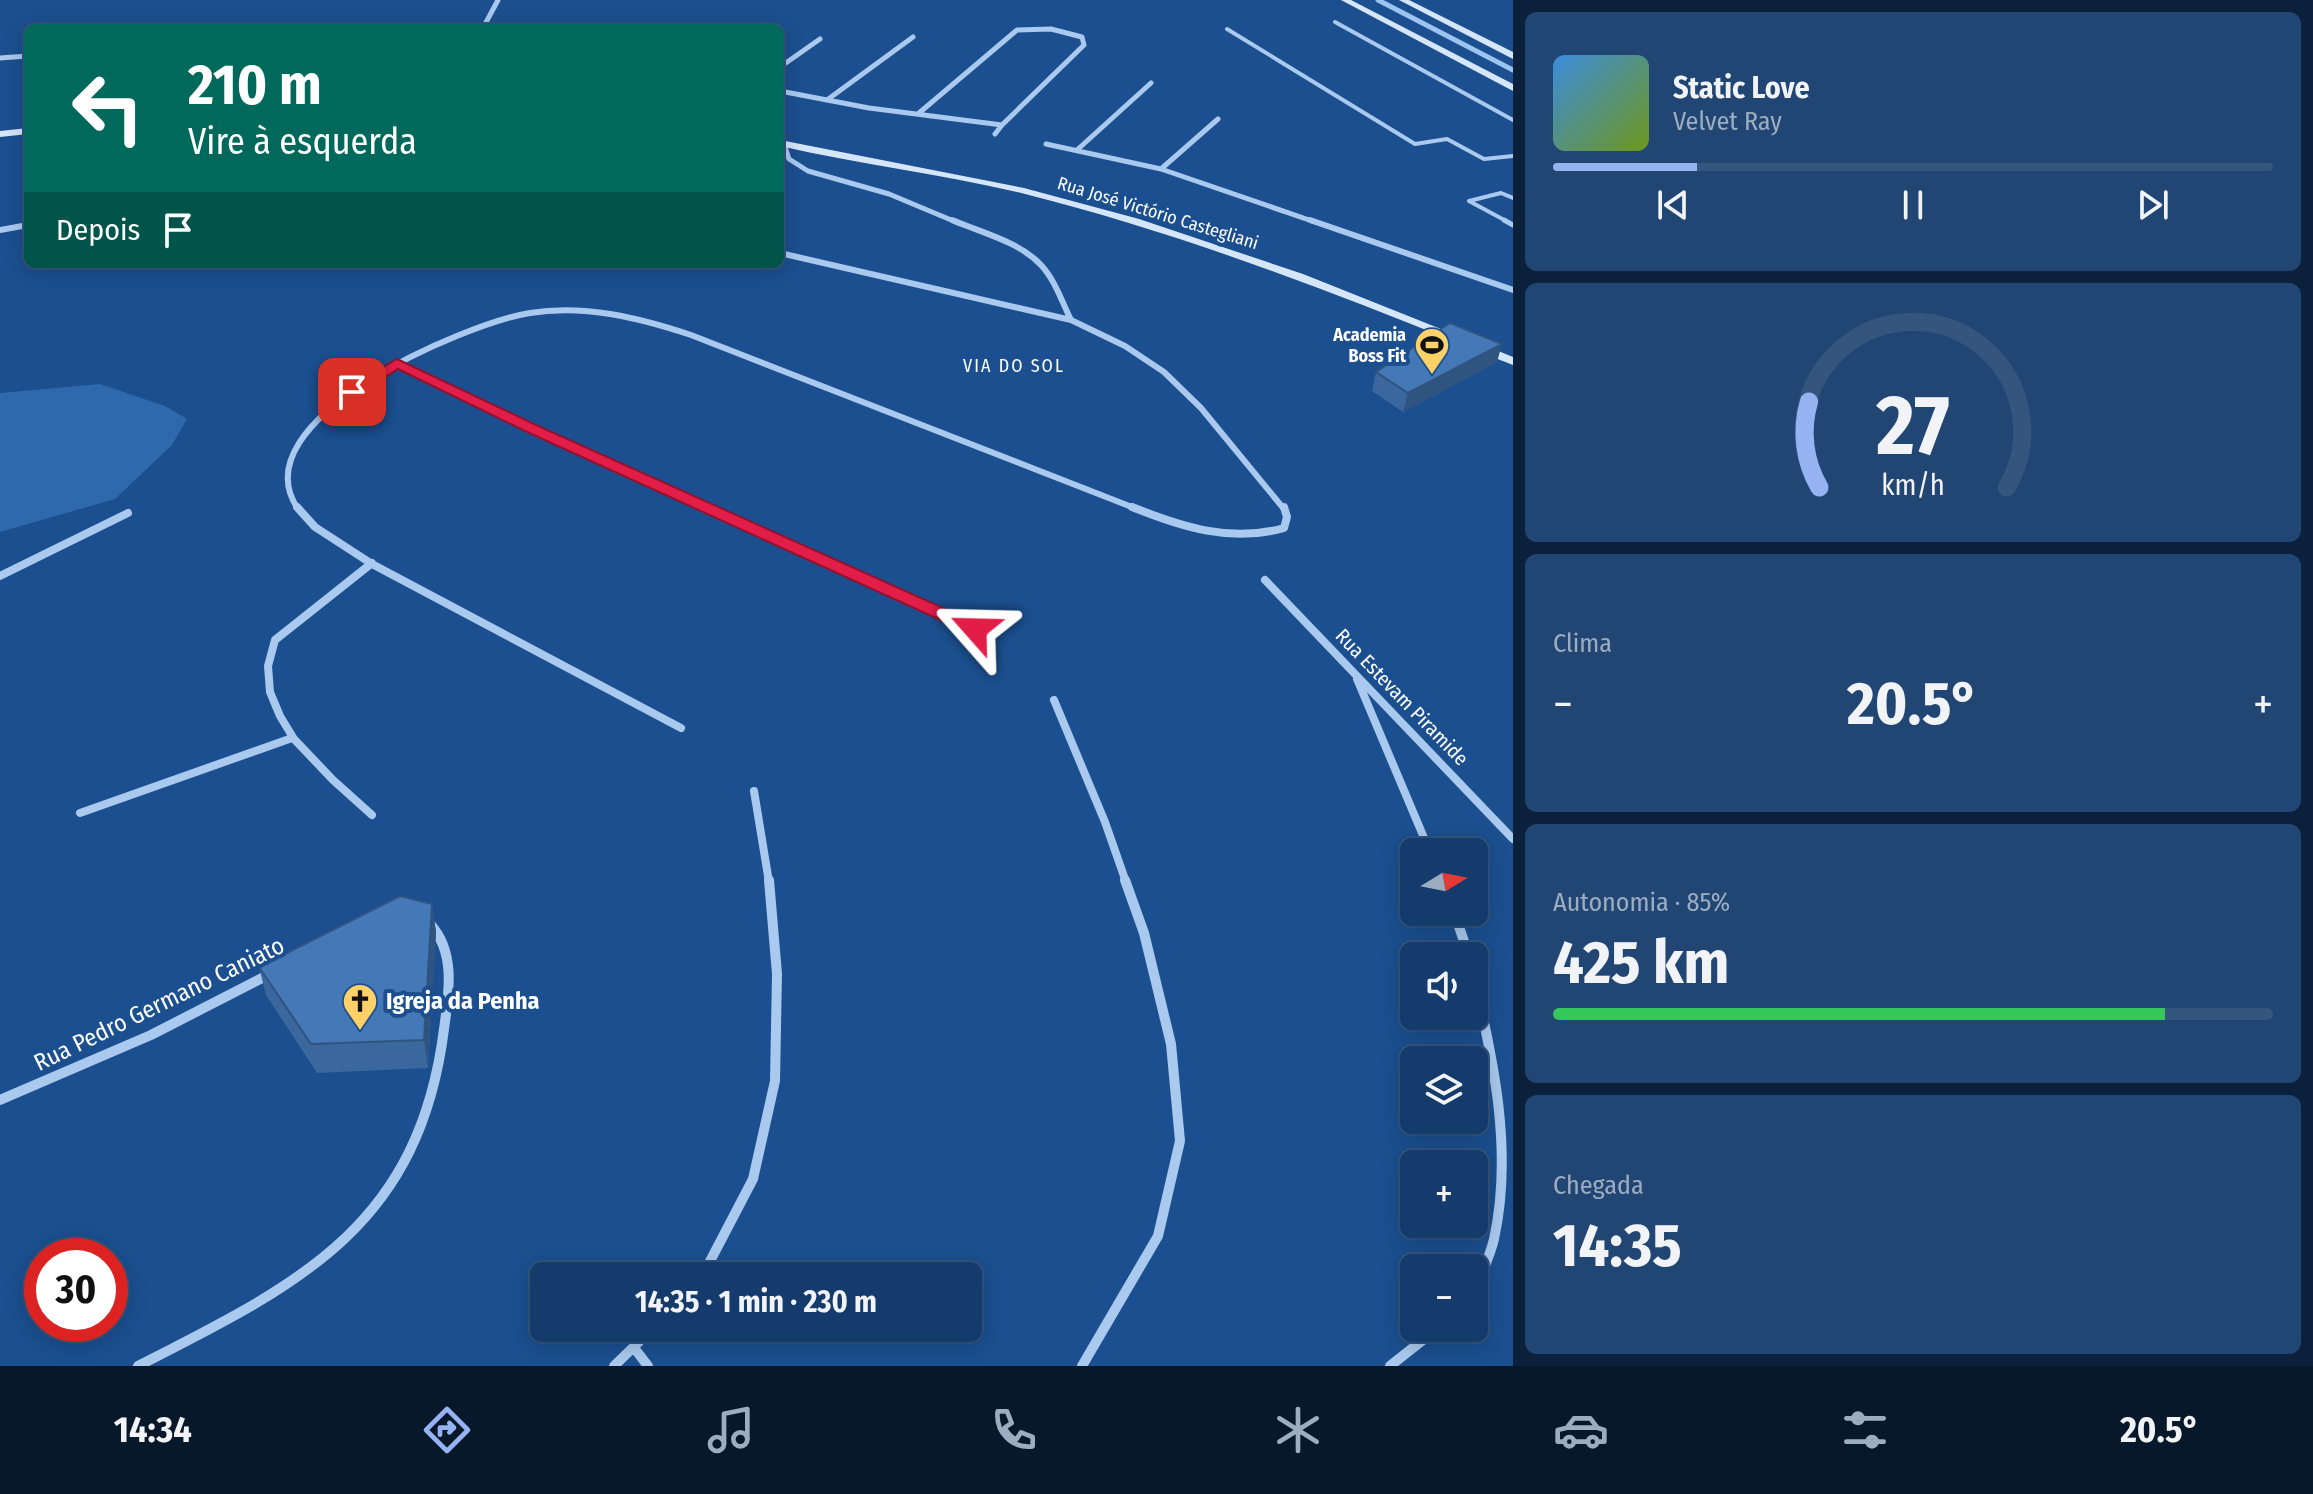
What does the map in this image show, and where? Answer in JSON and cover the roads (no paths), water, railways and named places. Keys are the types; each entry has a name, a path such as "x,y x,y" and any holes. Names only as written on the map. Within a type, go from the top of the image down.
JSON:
{"street":[{"path":"485,24 498,0"},
{"path":"1345,0 1513,88"},
{"path":"1403,0 1513,56"},
{"path":"919,113 1017,30 1051,29 1082,37 1084,45 995,134"},
{"path":"827,100 913,37"},
{"path":"784,64 820,39"},
{"path":"0,58 24,56"},
{"path":"1077,150 1151,83"},
{"path":"784,92 891,111 1002,125"},
{"path":"1161,169 1218,119"},
{"path":"0,134 24,131"},
{"name":"Rua José Victório Castegliani","path":"784,143 966,178 1092,210 1330,287 1513,361"},
{"path":"1046,144 1161,169 1513,290"},
{"path":"784,148 789,159 808,171 889,194 1014,246 1040,263 1051,278 1071,320"},
{"path":"0,230 24,226"},
{"path":"681,728 492,631 336,541 312,522 293,501 286,472 299,439 330,407 397,363 484,326 528,314 572,311 644,318 1182,525 1233,536 1266,535 1284,528 1287,517 1282,503 1192,399 1164,372 1125,346 1071,320 784,254"},
{"path":"397,363 531,428 975,629"},
{"path":"0,576 128,513"},
{"path":"372,563 275,640 267,658 268,682 292,738 327,776 372,815"},
{"name":"Rua Estevam Piramide","path":"1265,580 1513,839"},
{"path":"1355,674 1424,838"},
{"path":"1054,700 1105,822 1144,933 1171,1044 1180,1141 1158,1236 1082,1366"},
{"path":"80,813 292,738"},
{"path":"710,1262 753,1179 775,1081 777,974 768,870 754,791"},
{"path":"138,1366 209,1330 296,1278 351,1233 394,1183 426,1113 444,1031 449,982 446,951 437,931 426,922"},
{"name":"Rua Pedro Germano Caniato","path":"0,1100 151,1035 283,967"},
{"path":"1486,1030 1495,1066 1502,1168 1495,1236 1488,1254"},
{"path":"614,1366 641,1342"},
{"path":"1390,1366 1420,1342"},
{"path":"635,1349 648,1366"}],"lane":[{"path":"1335,22 1513,120"},
{"path":"1227,29 1415,144 1447,139 1484,159 1513,156"},
{"path":"1513,198 1501,193 1469,201 1513,225"}],"waterway":[{"path":"1378,0 1513,70"}],"place":[{"name":"Academia Boss Fit","path":"1432,376"},
{"name":"Igreja da Penha","path":"360,1032"}],"district":[{"name":"VIA DO SOL","path":"1014,366"}]}
